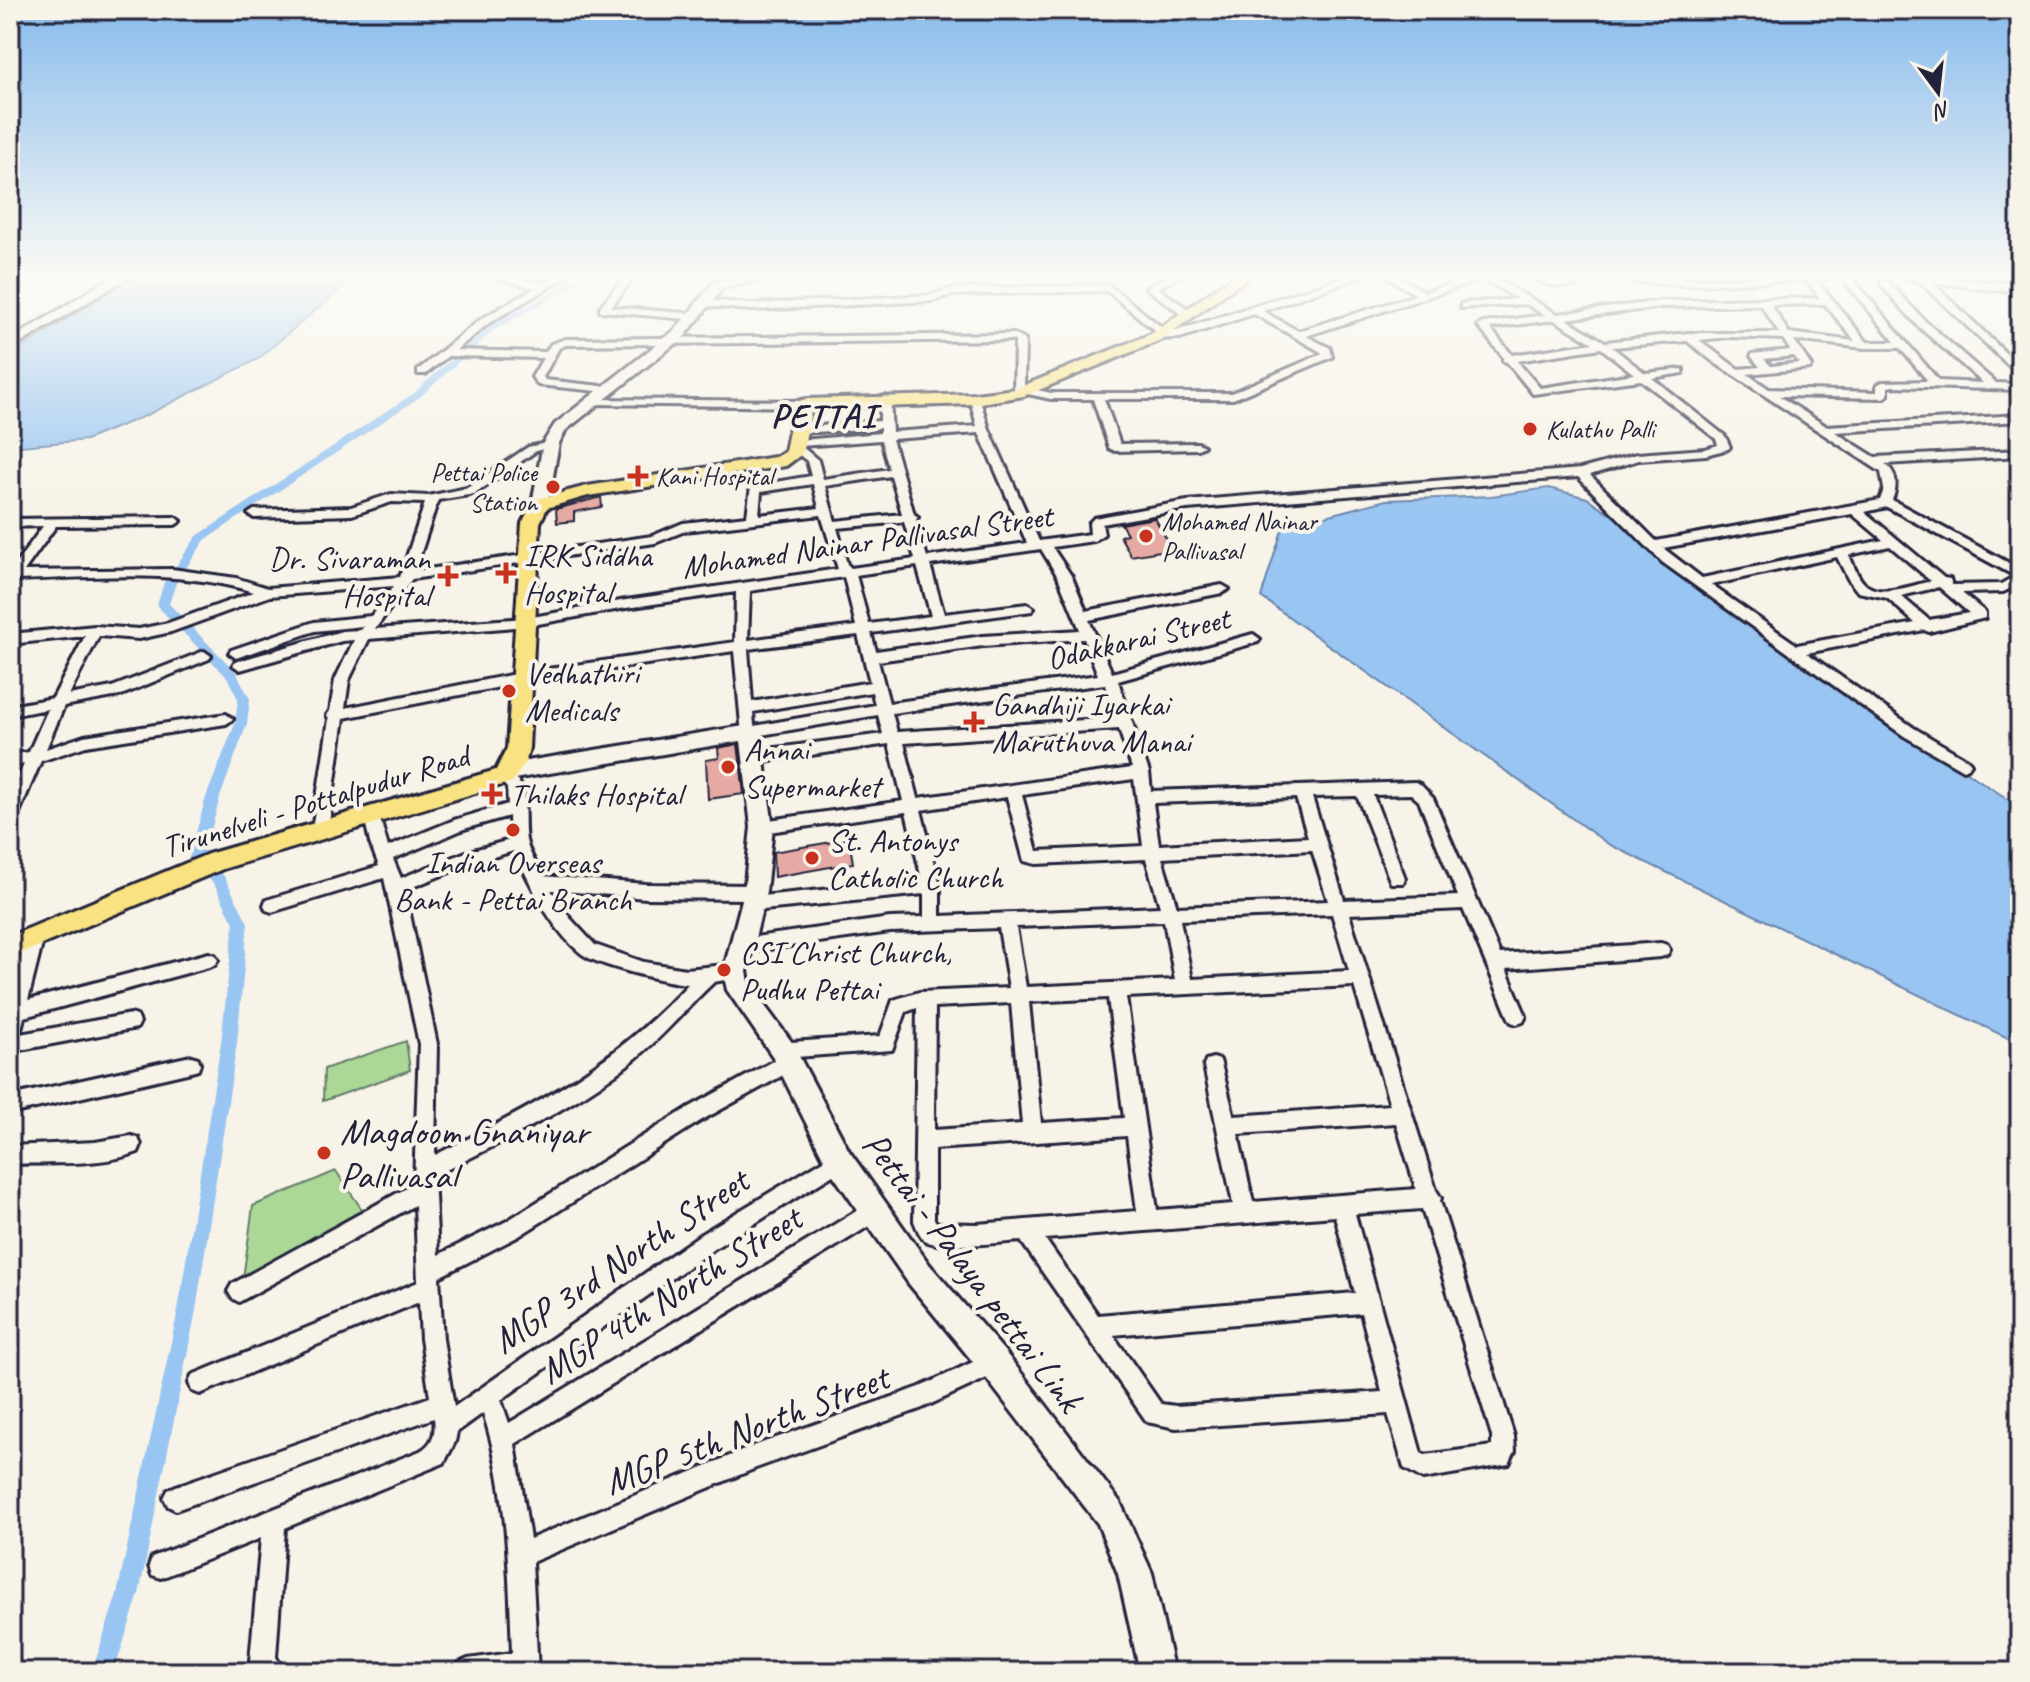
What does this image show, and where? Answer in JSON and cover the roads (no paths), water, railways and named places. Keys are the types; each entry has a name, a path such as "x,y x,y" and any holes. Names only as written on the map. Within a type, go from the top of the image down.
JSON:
{"main road":[{"path":"540,504 587,491 767,466 790,457 797,440 800,415 807,404 885,399 975,399 1021,392 1112,354"},
{"name":"Tirunelveli - Pottalpudur Road","path":"10,947 217,861 506,774 518,748 531,523 540,504"}],"street":[{"path":"422,372 450,354"},
{"path":"516,354 550,355"},
{"path":"540,504 551,443 560,427 653,354"},
{"path":"1021,354 1021,392 1041,396 1098,397 1238,395 1328,354"},
{"path":"1504,354 1537,392 1679,371"},
{"path":"1507,359 1538,354"},
{"path":"1581,473 1637,457 1724,447 1721,438 1615,354"},
{"path":"1714,354 1874,461 1889,474 1887,502"},
{"path":"1767,368 1756,356 1777,354"},
{"path":"1738,372 1806,366 1798,354"},
{"path":"1913,354 1936,384"},
{"path":"1957,354 1992,385"},
{"path":"2001,354 2020,373"},
{"path":"550,355 538,374 539,381 607,389"},
{"path":"1768,391 1876,395 1885,393 1881,387 1884,384 2020,387"},
{"path":"1098,397 1112,443 1119,450 1198,446"},
{"path":"885,399 883,424 886,438 912,517 939,619"},
{"path":"975,399 983,429 1040,546 1065,577 1126,723 1141,772 1152,853 1171,916 1185,988"},
{"path":"593,402 807,404"},
{"path":"1826,429 2020,418"},
{"path":"797,440 883,424"},
{"path":"797,440 886,438 983,429"},
{"path":"797,440 810,457 841,565 849,573 932,886 932,924"},
{"path":"320,830 334,715 348,664 364,634 406,579 432,500 436,495 471,491 532,449 551,443"},
{"path":"1874,461 2019,454"},
{"path":"753,519 755,489 896,472"},
{"path":"1581,473 1655,545 1700,583 1909,732 1963,764"},
{"name":"Mohamed Nainar Pallivasal Street","path":"375,620 314,627 238,659 314,641 364,634 527,622 1040,546 1094,537 1098,534 1095,523 1098,521 1197,505 1581,473"},
{"path":"254,514 352,511 391,498 432,500"},
{"path":"1655,545 1887,502 2020,576 2003,588 1949,586 1872,595 1852,580 1851,570 1842,554"},
{"path":"1796,650 1980,615 1854,509"},
{"path":"10,639 95,631 125,635 171,627 268,592 406,579 655,539 683,527 753,519 912,517"},
{"path":"10,523 175,521"},
{"path":"11,578 53,522"},
{"path":"1700,583 1894,541"},
{"path":"11,578 124,570 226,579 268,592"},
{"path":"239,1291 585,1082 651,1036 728,964 754,898 762,827 741,644 743,588"},
{"path":"1080,617 1222,589"},
{"path":"1890,594 1929,627"},
{"path":"334,715 520,678 741,644 1027,608"},
{"path":"10,815 57,705 95,631"},
{"path":"870,657 983,641 1088,634"},
{"name":"Odakkarai Street","path":"749,732 883,709 1108,679 1253,639"},
{"path":"10,706 57,705 114,692 204,656"},
{"path":"506,774 749,732 878,686"},
{"path":"10,761 34,757 84,741 226,719"},
{"path":"749,732 893,738 1126,723"},
{"path":"762,827 1141,772"},
{"path":"506,774 514,783 518,844 564,923 589,950 644,969 686,977 890,925 1469,902"},
{"path":"1144,797 1406,787 1420,792 1517,1016"},
{"path":"1362,788 1397,878"},
{"path":"1013,790 1030,856 1069,858 1320,843"},
{"path":"1302,791 1431,1198 1504,1451 1495,1459 1417,1465 1409,1454 1342,1205"},
{"path":"389,871 460,824 515,808"},
{"path":"161,1566 427,1460 436,1455 444,1442 432,1339 425,1180 428,1044 389,871 372,816"},
{"path":"272,905 389,871 472,857 518,844"},
{"path":"540,882 754,898 932,886"},
{"path":"1006,921 1019,995 1032,1132"},
{"path":"10,1037 35,936"},
{"path":"1494,962 1661,950"},
{"path":"14,1012 209,960"},
{"name":"Pettai - Palaya pettai Link","path":"728,964 739,990 786,1055 839,1160 919,1274 1081,1473 1121,1536 1135,1573 1157,1672"},
{"path":"200,1383 430,1279 786,1055 881,1046 889,1041 899,1006 926,1000 1362,978"},
{"path":"1116,992 1148,1220"},
{"path":"926,1000 925,1229 949,1236 1431,1198"},
{"path":"10,1044 131,1022"},
{"path":"10,1105 191,1064"},
{"path":"1213,1066 1245,1212"},
{"path":"1227,1126 1404,1113"},
{"path":"924,1140 1136,1126"},
{"path":"10,1155 95,1151 131,1145"},
{"name":"MGP 3rd North Street","path":"443,1416 488,1394 708,1241 839,1160"},
{"name":"MGP 4th North Street","path":"503,1439 875,1211"},
{"path":"1026,1230 1146,1404 1163,1416 1395,1402"},
{"path":"1091,1326 1369,1302"},
{"name":"MGP 5th North Street","path":"520,1555 607,1522 790,1443 954,1387 994,1363"},
{"path":"468,1672 525,1668 520,1555 503,1439 488,1394"},
{"path":"176,1498 443,1416"},
{"path":"272,1672 263,1661 274,1521"}],"water":[{"path":"263,354 147,415 86,440 10,447 10,356"},
{"path":"1549,488 1587,498 1622,522 1705,594 1810,670 2020,807 2020,1044 1608,844 1261,597 1283,527 1386,500 1491,496"}],"waterway":[{"path":"103,1672 128,1594 187,1310 229,1043 241,923 219,880 196,858 213,797 241,724 244,699 232,675 163,605 170,583 201,538 417,395 462,354"}],"place":[{"name":"Kulathu Palli","path":"1530,429"},
{"name":"Kani Hospital","path":"638,476"},
{"name":"Pettai Police Station","path":"553,487"},
{"name":"Mohamed Nainar Pallivasal","path":"1146,536"},
{"name":"IRK Siddha Hospital","path":"506,573"},
{"name":"Dr. Sivaraman Hospital","path":"448,576"},
{"name":"Vedhathiri Medicals","path":"509,691"},
{"name":"Gandhiji Iyarkai Maruthuva Manai","path":"974,722"},
{"name":"Annai Supermarket","path":"728,767"},
{"name":"Thilaks Hospital","path":"492,794"},
{"name":"Indian Overseas Bank - Pettai Branch","path":"513,830"},
{"name":"St. Antonys Catholic Church","path":"812,858"},
{"name":"CSI Christ Church, Pudhu Pettai","path":"724,970"},
{"name":"Magdoom Gnaniyar Pallivasal","path":"324,1153"}],"district":[{"name":"PETTAI","path":"824,415"}]}
